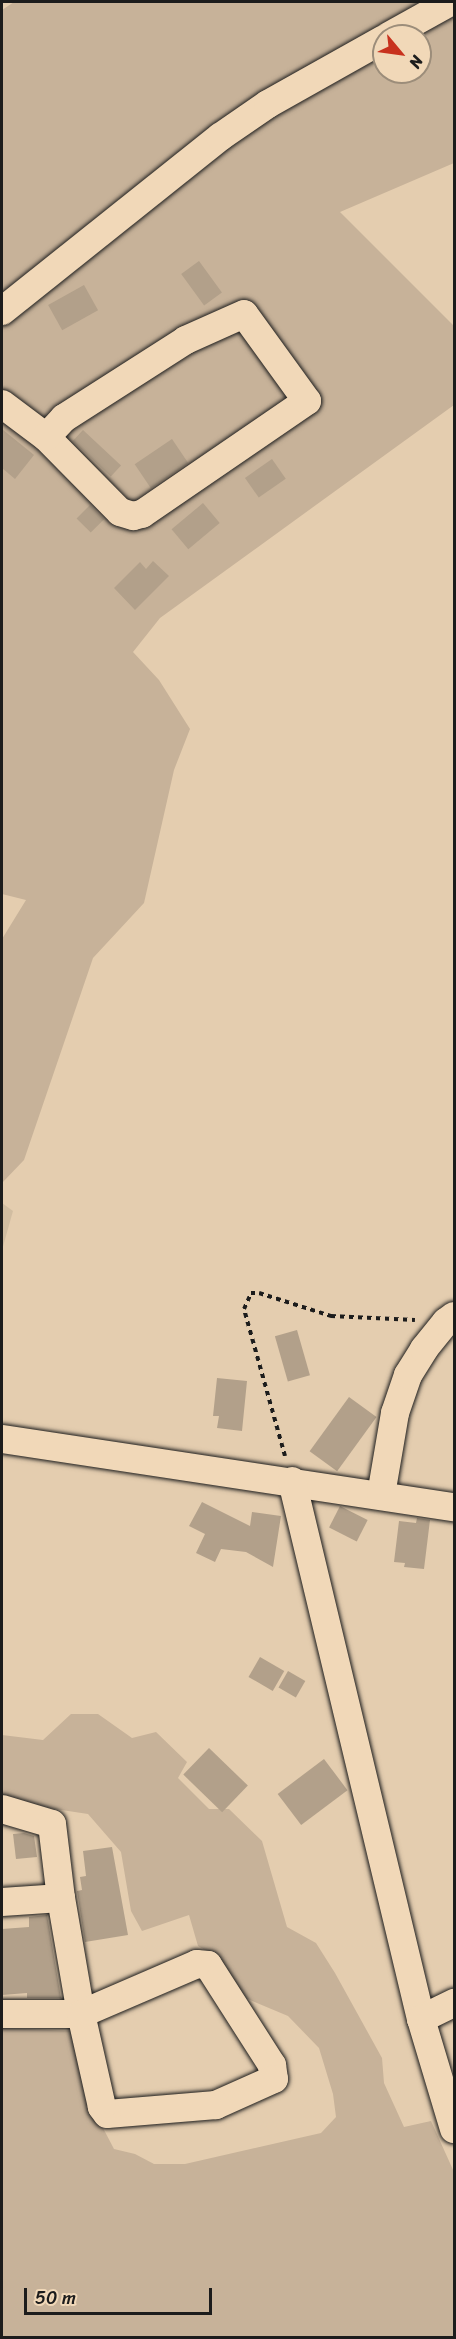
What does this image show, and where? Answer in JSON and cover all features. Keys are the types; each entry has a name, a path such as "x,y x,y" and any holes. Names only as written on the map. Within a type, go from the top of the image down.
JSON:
{"street":[{"path":"411,24 450,2"},
{"path":"2,312 220,137 268,104 372,46"},
{"path":"2,404 46,437 120,512 133,516 142,514 307,401 244,314 186,340 64,418 46,437"},
{"path":"381,1495 395,1413 408,1376 424,1349 450,1319"},
{"path":"2,1439 454,1507"},
{"path":"292,1481 421,2019 454,2129"},
{"path":"2,1809 52,1824 61,1898 81,2014 102,2107 107,2114 216,2105 274,2079 272,2065 208,1965 197,1964 81,2014 2,2014"},
{"path":"2,1902 61,1898"},
{"path":"421,2019 454,2003"}],"path":[{"path":"292,1481 244,1309 251,1293 259,1293 331,1316 450,1319"}],"shaded area":[{"path":"14,2 454,2 454,163 340,212 454,326 454,405 160,618 133,652 159,680 190,729 174,770 144,903 93,958 24,1160 2,1183 2,939 26,900 2,894 2,10"},
{"path":"2,1203 13,1211 2,1250"},
{"path":"71,1714 98,1714 132,1738 156,1732 187,1762 178,1778 209,1809 229,1809 262,1841 287,1927 316,1943 335,1973 382,2058 384,2083 404,2127 431,2121 454,2172 454,2337 2,2338 2,2028 72,2031 92,2107 114,2149 135,2154 154,2164 185,2164 321,2133 336,2117 333,2094 319,2048 288,2016 243,1997 216,1956 198,1946 189,1915 142,1931 131,1911 121,1852 88,1814 2,1801 2,1735 43,1740"}],"building":[{"path":"199,261 222,293 204,305 181,274"},
{"path":"84,285 98,310 62,330 48,305"},
{"path":"2,429 34,455 15,479 2,468"},
{"path":"83,430 121,465 111,476 73,441"},
{"path":"172,439 188,463 151,488 135,464"},
{"path":"272,459 286,479 259,498 245,478"},
{"path":"203,503 220,523 188,549 172,529"},
{"path":"90,505 104,519 91,533 77,518"},
{"path":"153,561 169,576 135,610 114,588 140,562 146,569"},
{"path":"297,1330 310,1375 288,1382 275,1336"},
{"path":"217,1378 247,1381 242,1431 217,1428 219,1416 213,1416"},
{"path":"349,1397 377,1417 337,1471 310,1451"},
{"path":"202,1502 250,1526 252,1512 281,1516 273,1567 246,1552 221,1549 215,1562 196,1553 205,1534 189,1526"},
{"path":"340,1506 368,1520 357,1541 329,1527"},
{"path":"417,1518 430,1520 424,1569 404,1567 405,1563 394,1562 399,1521 416,1523"},
{"path":"260,1657 284,1671 273,1691 248,1677"},
{"path":"288,1671 305,1681 296,1697 278,1687"},
{"path":"209,1748 248,1786 222,1812 183,1775"},
{"path":"324,1759 347,1790 301,1825 278,1794"},
{"path":"24,1833 34,1836 37,1857 16,1859 13,1834"},
{"path":"112,1847 128,1935 85,1942 77,1891 82,1890 80,1877 86,1876 83,1851"},
{"path":"47,1915 61,1998 27,1998 27,1993 2,1995 2,1929 29,1927 29,1917"}]}
